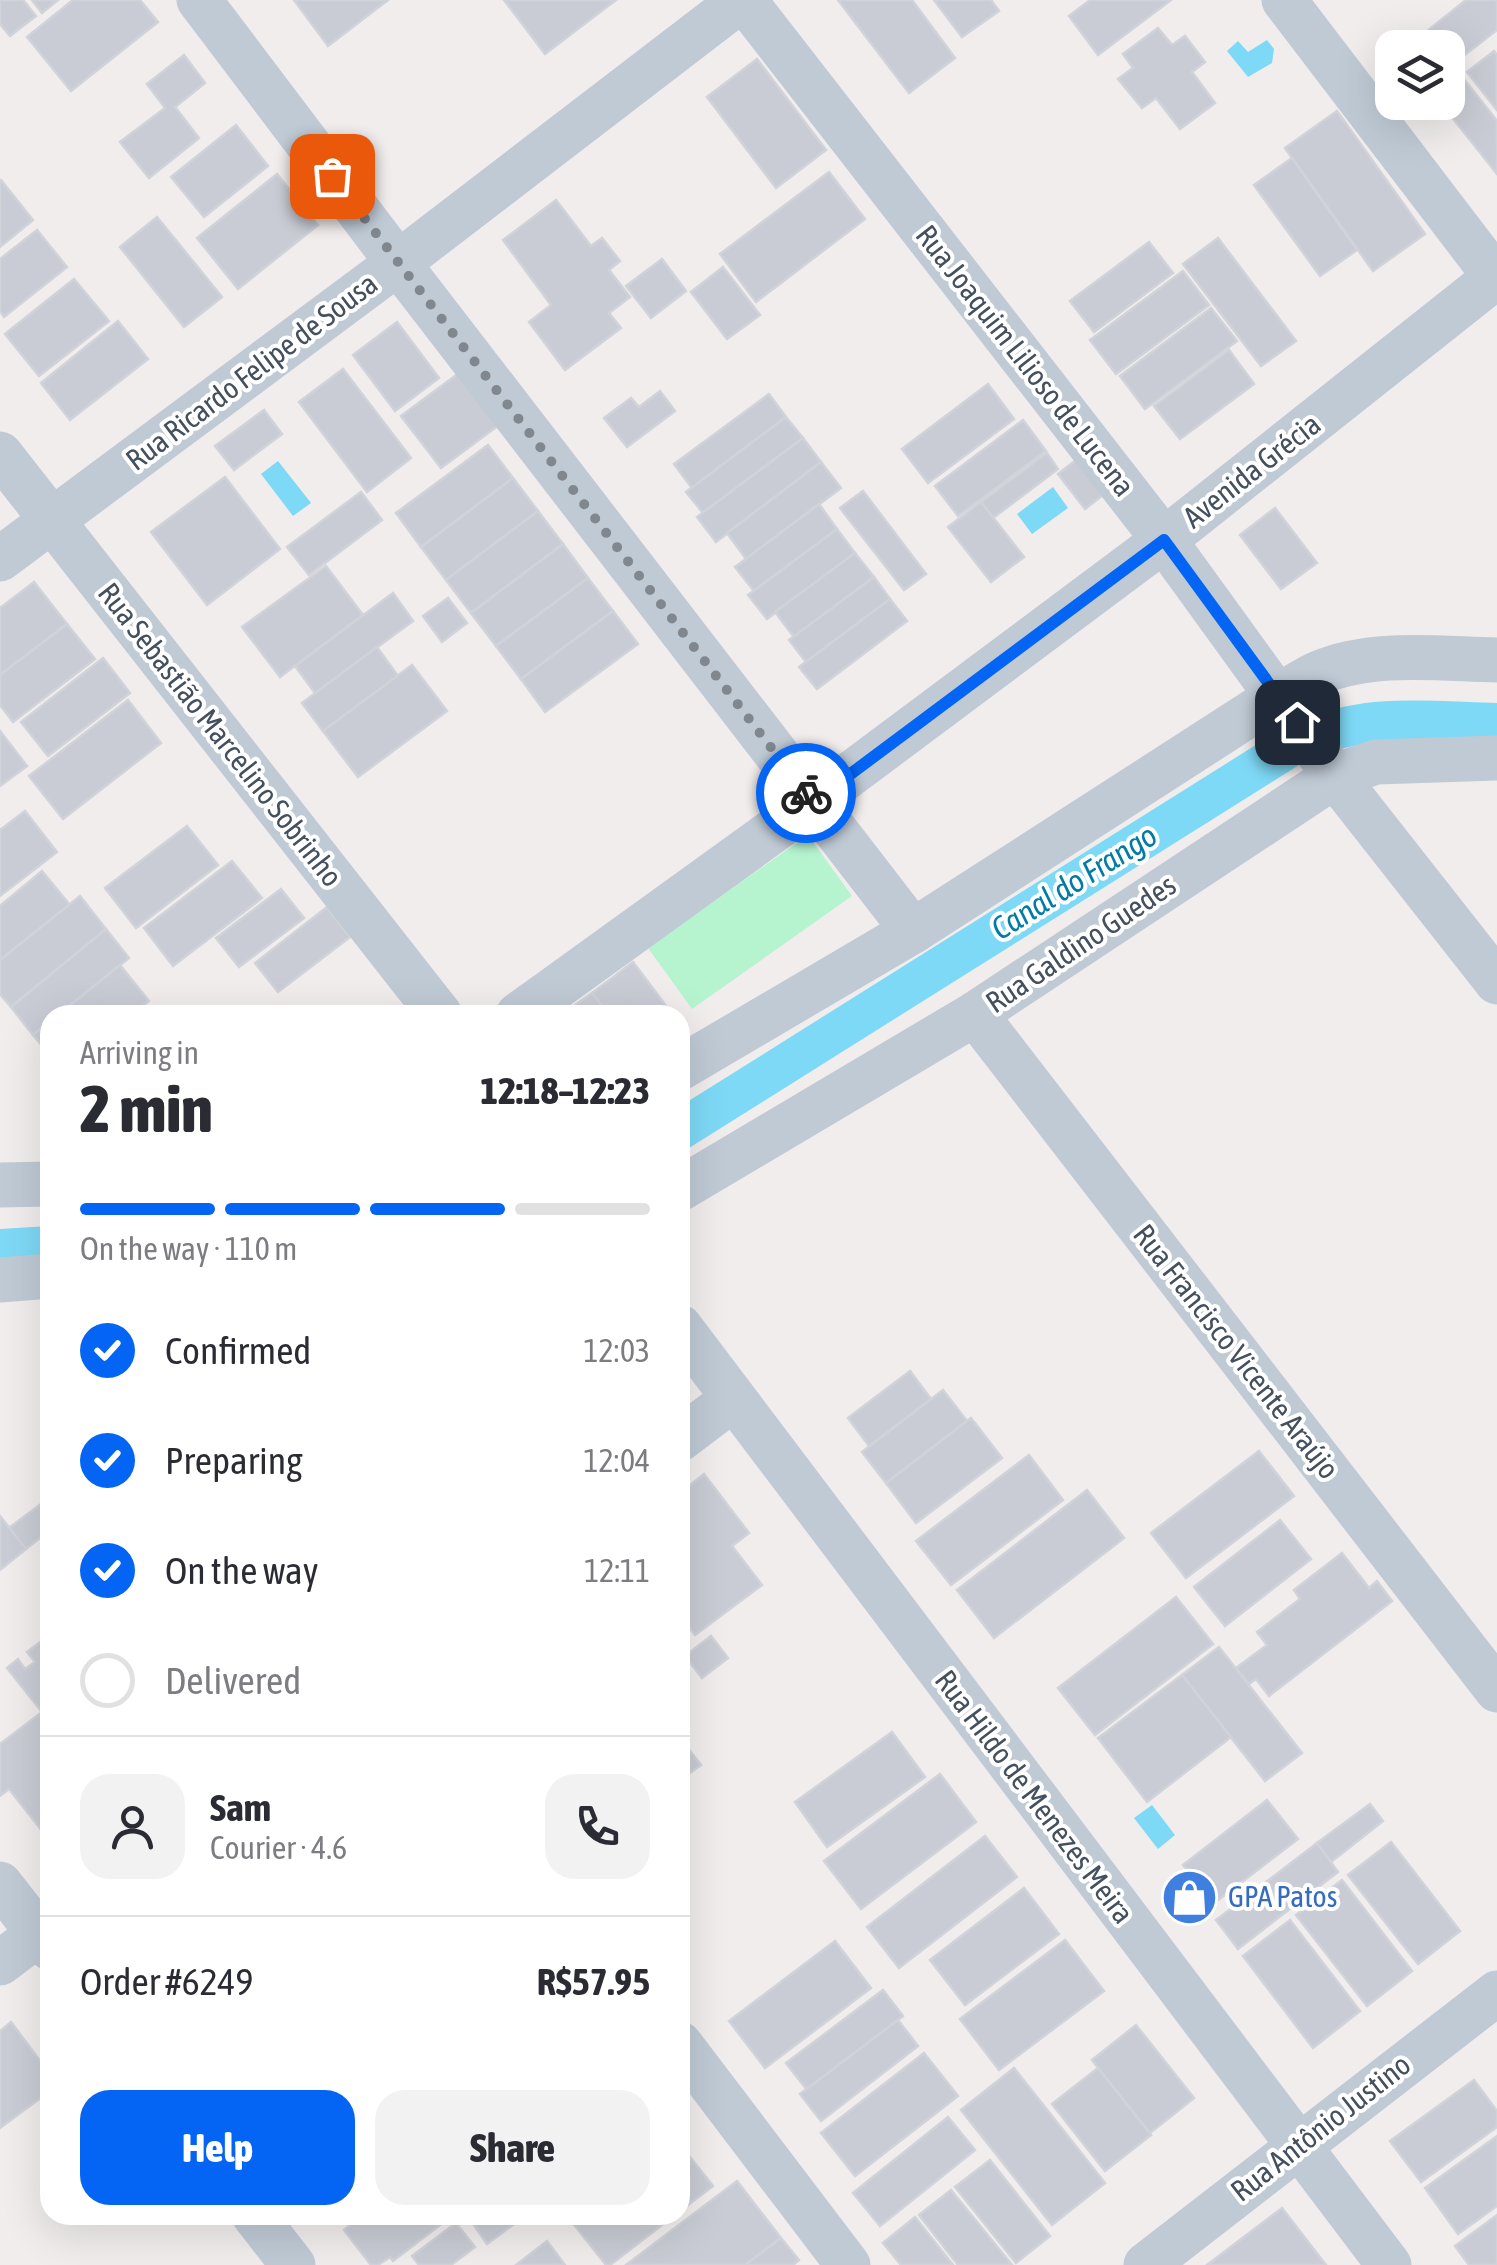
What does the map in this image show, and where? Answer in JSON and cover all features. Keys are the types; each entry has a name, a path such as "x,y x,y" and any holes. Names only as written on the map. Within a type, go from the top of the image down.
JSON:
{"street":[{"path":"200,0 398,264 913,931"},
{"name":"Rua Ricardo Felipe de Sousa","path":"0,559 398,264 742,0"},
{"name":"Rua Joaquim Lilioso de Lucena","path":"742,0 1164,540 1335,776 1497,982"},
{"path":"1284,0 1496,277"},
{"name":"Avenida Grécia","path":"532,1005 813,802 1164,540 1496,277"},
{"name":"Rua Sebastião Marcelino Sobrinho","path":"0,454 432,1005"},
{"path":"690,1062 913,931 1321,672 1402,658 1497,660"},
{"name":"Rua Galdino Guedes","path":"690,1183 976,1014 1335,776 1376,762 1497,758"},
{"name":"Rua Francisco Vicente Araújo","path":"976,1014 1497,1690"},
{"path":"1,1183 40,1184"},
{"path":"0,1280 40,1277"},
{"name":"Rua Hildo de Menezes Meira","path":"690,1341 1390,2265"},
{"path":"690,1431 732,1399"},
{"path":"0,1884 40,1929"},
{"path":"0,1963 40,1940"},
{"name":"Rua Antônio Justino","path":"1146,2265 1497,1992"},
{"path":"690,2057 848,2265"},
{"path":"262,2225 292,2265"}],"green space":[{"path":"808,835 852,896 692,1009 648,948"}],"water":[{"path":"1267,40 1274,49 1272,63 1248,77 1227,51 1238,41 1248,52"},
{"path":"278,461 311,503 293,516 261,474"},
{"path":"1053,487 1068,508 1032,534 1017,514"},
{"path":"1152,1805 1175,1835 1158,1849 1134,1818"}],"building":[{"path":"0,0 23,0 36,16 10,36 0,24"},
{"path":"32,0 58,0 42,13"},
{"path":"73,0 140,0 158,22 71,91 27,37"},
{"path":"294,0 388,0 328,46"},
{"path":"504,0 616,0 545,54"},
{"path":"838,0 912,0 955,58 909,93"},
{"path":"934,0 991,0 999,11 962,37"},
{"path":"1090,0 1171,0 1098,55 1069,16"},
{"path":"1466,0 1497,0 1497,30 1465,55 1465,30 1428,30"},
{"path":"1158,28 1172,45 1185,36 1205,62 1192,72 1215,103 1180,129 1156,98 1142,108 1118,79 1133,68 1123,54"},
{"path":"1494,51 1497,55 1497,110 1467,72"},
{"path":"184,55 205,83 175,107 199,138 149,178 120,142 165,108 147,84"},
{"path":"757,59 826,150 776,188 707,97"},
{"path":"1465,81 1497,121 1497,174 1454,120 1465,120"},
{"path":"1337,111 1425,234 1373,271 1285,148"},
{"path":"236,125 268,166 204,217 171,177"},
{"path":"1292,158 1357,250 1320,276 1254,185"},
{"path":"829,172 865,219 756,302 720,254"},
{"path":"277,174 318,225 238,289 197,238"},
{"path":"0,181 33,220 0,247"},
{"path":"556,200 591,246 602,238 620,261 609,270 630,297 609,313 621,328 565,370 529,322 551,305 503,240"},
{"path":"157,217 222,297 184,327 120,247"},
{"path":"37,230 67,267 4,317 0,311 0,259"},
{"path":"1218,238 1296,341 1261,366 1183,264"},
{"path":"1149,242 1173,273 1094,332 1070,301"},
{"path":"662,259 686,291 651,318 626,286"},
{"path":"723,267 760,315 727,339 691,292"},
{"path":"1183,271 1209,305 1116,374 1090,340"},
{"path":"74,279 109,321 39,376 5,334"},
{"path":"1211,308 1237,341 1145,409 1120,376"},
{"path":"118,321 148,359 70,420 41,383"},
{"path":"397,322 439,378 395,411 353,355"},
{"path":"1229,350 1254,384 1180,439 1154,406"},
{"path":"343,369 411,458 367,492 299,402"},
{"path":"459,373 499,425 441,468 401,416"},
{"path":"988,384 1014,419 928,483 902,449"},
{"path":"660,391 675,411 627,447 604,418 631,398 639,407"},
{"path":"769,394 786,417 692,488 674,464"},
{"path":"264,410 282,434 234,470 215,446"},
{"path":"786,417 803,438 703,513 686,492"},
{"path":"1023,420 1046,451 958,516 935,486"},
{"path":"803,438 821,462 716,542 697,517"},
{"path":"488,445 513,478 421,547 396,513"},
{"path":"1047,453 1058,469 993,518 981,502"},
{"path":"1076,460 1103,495 1085,509 1058,474"},
{"path":"821,462 841,488 746,559 727,533"},
{"path":"225,477 280,549 207,605 151,532"},
{"path":"513,478 538,511 446,580 421,547"},
{"path":"863,491 926,574 904,590 840,508"},
{"path":"361,492 382,520 309,575 287,547"},
{"path":"981,502 1024,557 991,582 948,527"},
{"path":"819,504 837,529 754,591 735,567"},
{"path":"1275,508 1317,563 1281,589 1240,535"},
{"path":"538,511 563,544 471,613 446,580"},
{"path":"837,529 855,553 767,619 748,595"},
{"path":"563,544 588,578 496,646 471,613"},
{"path":"855,553 874,577 794,637 775,612"},
{"path":"326,566 363,615 280,677 242,627"},
{"path":"874,577 890,599 806,662 789,640"},
{"path":"588,578 613,611 521,679 496,646"},
{"path":"34,582 67,624 0,675 0,608"},
{"path":"393,593 413,621 315,693 295,666"},
{"path":"448,598 467,623 442,642 423,616"},
{"path":"890,599 907,621 817,689 799,667"},
{"path":"613,611 638,644 545,712 521,679"},
{"path":"67,624 95,659 13,722 0,705 0,675"},
{"path":"377,647 398,676 323,731 302,703"},
{"path":"103,658 130,693 48,756 21,722"},
{"path":"412,665 447,711 358,777 323,731"},
{"path":"128,700 161,743 63,819 29,776"},
{"path":"0,731 27,766 0,786"},
{"path":"25,811 57,852 0,896 0,830"},
{"path":"187,826 218,865 136,928 105,888"},
{"path":"232,861 262,898 173,966 144,928"},
{"path":"42,871 70,905 0,960 0,906"},
{"path":"281,889 304,918 239,967 216,938"},
{"path":"80,896 106,929 11,1007 0,994 0,960"},
{"path":"327,907 350,937 278,992 255,963"},
{"path":"106,929 129,958 70,1005 40,1005 40,1029 33,1035 11,1007"},
{"path":"633,962 665,1005 601,1005 592,993"},
{"path":"120,965 149,1001 144,1005 70,1005"},
{"path":"592,993 601,1005 575,1005"},
{"path":"910,1371 931,1399 869,1446 848,1418"},
{"path":"943,1390 967,1421 886,1483 862,1452"},
{"path":"971,1418 1002,1458 916,1523 886,1483"},
{"path":"1259,1451 1294,1496 1186,1578 1151,1533"},
{"path":"1029,1455 1063,1500 951,1585 916,1541"},
{"path":"704,1474 749,1533 732,1546 762,1585 695,1635 690,1628 690,1485"},
{"path":"1087,1490 1124,1538 994,1638 957,1590"},
{"path":"40,1505 40,1538 26,1549 9,1528"},
{"path":"0,1516 26,1549 0,1570"},
{"path":"1280,1520 1311,1559 1225,1626 1194,1587"},
{"path":"1342,1553 1369,1588 1377,1581 1392,1601 1269,1696 1256,1679 1249,1684 1236,1668 1267,1645 1257,1632 1300,1599 1294,1590"},
{"path":"1176,1597 1213,1644 1095,1735 1058,1688"},
{"path":"711,1636 728,1658 702,1678 690,1662 690,1652"},
{"path":"40,1642 40,1709 7,1668 18,1659 25,1669 35,1662 27,1652"},
{"path":"1219,1647 1302,1753 1265,1781 1182,1675"},
{"path":"1182,1675 1231,1737 1147,1802 1098,1738"},
{"path":"40,1714 40,1828 9,1789 0,1796 0,1744"},
{"path":"892,1732 925,1777 827,1847 795,1802"},
{"path":"690,1751 701,1765 690,1773"},
{"path":"940,1774 976,1822 861,1909 824,1861"},
{"path":"1267,1800 1298,1839 1213,1904 1183,1865"},
{"path":"1370,1804 1383,1821 1331,1862 1317,1843"},
{"path":"985,1836 1017,1877 899,1968 867,1927"},
{"path":"1391,1842 1460,1931 1418,1964 1348,1875"},
{"path":"1317,1843 1338,1872 1287,1911 1265,1883"},
{"path":"1342,1880 1412,1971 1367,2006 1296,1915"},
{"path":"1265,1883 1287,1911 1238,1949 1216,1920"},
{"path":"1024,1888 1059,1934 965,2005 930,1960"},
{"path":"1290,1920 1360,2011 1313,2048 1243,1956"},
{"path":"1065,1940 1104,1991 999,2070 960,2019"},
{"path":"835,1941 871,1988 765,2068 729,2021"},
{"path":"883,1990 903,2016 807,2090 786,2063"},
{"path":"898,2020 918,2046 821,2121 800,2094"},
{"path":"11,2022 40,2061 40,2098 0,2128 0,2031"},
{"path":"1136,2025 1194,2098 1150,2133 1092,2060"},
{"path":"924,2053 958,2096 855,2176 821,2133"},
{"path":"1014,2068 1105,2183 1052,2225 961,2110"},
{"path":"1098,2068 1151,2135 1105,2171 1052,2104"},
{"path":"1474,2080 1497,2111 1497,2127 1421,2182 1390,2141"},
{"path":"948,2117 975,2150 880,2226 853,2193"},
{"path":"1497,2136 1497,2206 1458,2234 1425,2188"},
{"path":"690,2157 713,2186 690,2203"},
{"path":"990,2160 1050,2236 1016,2263 955,2187"},
{"path":"737,2181 781,2238 745,2265 626,2265 679,2225 690,2225 690,2217"},
{"path":"951,2190 1012,2265 958,2265 919,2215"},
{"path":"1282,2208 1326,2265 1207,2265"},
{"path":"1497,2215 1497,2265 1469,2265 1455,2246"},
{"path":"915,2217 953,2265 901,2265 883,2243"},
{"path":"350,2225 440,2225 393,2261 390,2257 378,2265 371,2265 344,2230"},
{"path":"453,2225 458,2225 475,2247 451,2265 419,2265 412,2256"},
{"path":"474,2225 513,2225 487,2244"},
{"path":"574,2225 662,2225 610,2265"},
{"path":"781,2238 799,2260 793,2265 745,2265"},
{"path":"547,2241 565,2265 516,2265"}],"waterway":[{"name":"Canal do Frango","path":"690,1124 1295,744 1370,723 1497,723"},
{"name":"Canal do Frango","path":"0,1249 40,1247"}],"way so far":[{"path":"332,176 806,793"}],"place":[{"name":"GPA Patos","path":"1189,1897"}],"route":[{"path":"806,793 813,802 1164,540 1297,722"}]}
